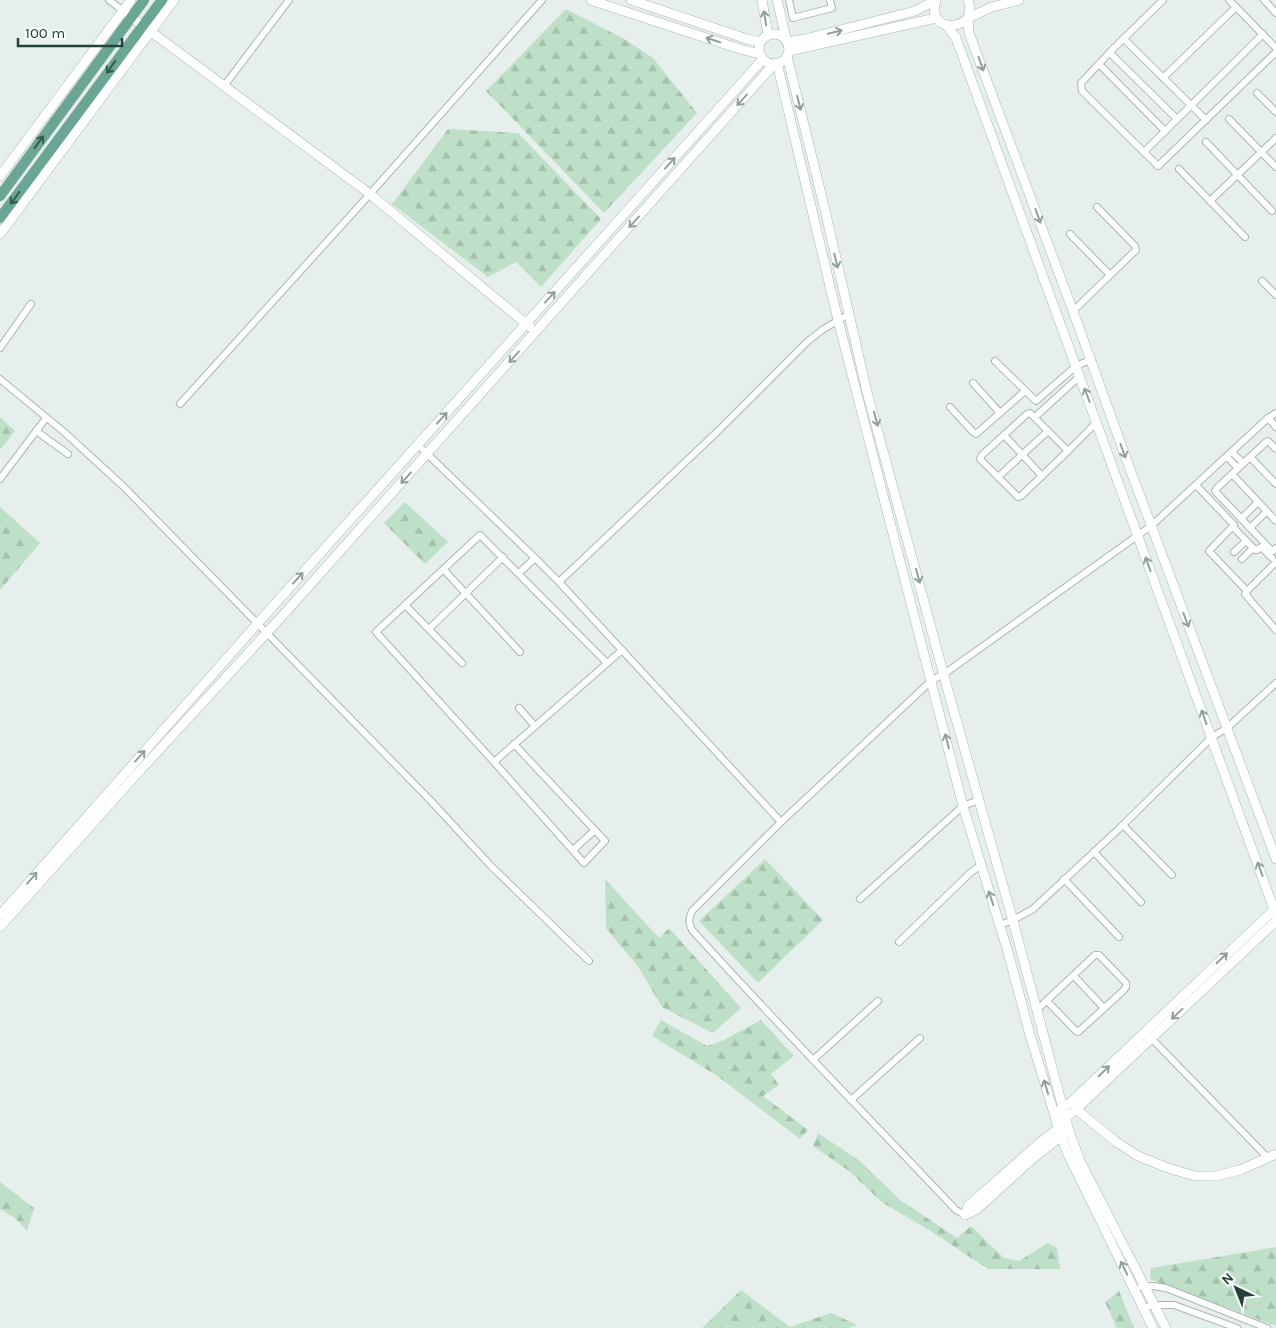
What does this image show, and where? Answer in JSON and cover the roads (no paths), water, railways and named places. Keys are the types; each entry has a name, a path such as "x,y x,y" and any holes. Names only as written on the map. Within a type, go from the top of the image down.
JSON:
{"main road":[{"path":"0,196 127,14 144,0"},
{"path":"0,218 147,28 162,0"}],"street":[{"path":"109,0 370,194 536,332"},
{"path":"0,176 127,14 131,0"},
{"path":"0,234 147,28 174,0"},
{"path":"224,86 288,0"},
{"path":"180,404 542,0"},
{"path":"591,0 713,40 775,64"},
{"path":"631,0 760,42"},
{"path":"762,0 768,35"},
{"path":"777,0 867,392 1037,1010 1068,1154 1152,1328"},
{"path":"789,0 794,18 832,8 830,0"},
{"path":"787,42 915,11 936,0"},
{"path":"936,0 934,6 936,18 940,22 952,26 958,25 968,18 992,7 1018,0"},
{"path":"968,0 970,7 968,18 969,33 1276,859"},
{"path":"1163,0 1081,83 1082,91 1158,166 1276,52"},
{"path":"1229,0 1276,48"},
{"path":"1266,1 1276,13"},
{"path":"1164,78 1236,7"},
{"path":"0,927 136,775 267,633 775,64 783,61 788,54 936,18"},
{"path":"946,25 956,38 1275,911 1062,1123"},
{"path":"761,57 760,42 768,35 778,34 787,42"},
{"path":"1144,152 1263,34"},
{"path":"1124,39 1206,120"},
{"path":"1110,53 1177,120"},
{"path":"0,915 128,768 526,324 761,57"},
{"path":"775,64 838,320 963,806 1008,952 1030,1034 1062,1123 1166,1328"},
{"path":"1099,64 1165,131"},
{"path":"1257,93 1276,112"},
{"path":"1229,119 1276,167"},
{"path":"1210,201 1276,138"},
{"path":"1206,142 1272,211"},
{"path":"1179,169 1245,237"},
{"path":"1073,311 1135,252 1136,248 1097,207"},
{"path":"1070,234 1110,275"},
{"path":"1262,281 1276,295"},
{"path":"0,348 31,304"},
{"path":"559,582 718,431 807,342 822,330 849,314"},
{"path":"995,361 1036,401 1076,366 1090,360"},
{"path":"1035,417 1080,376"},
{"path":"0,379 123,486 430,800 491,866 589,961"},
{"path":"973,383 1000,413"},
{"path":"950,407 976,434 1024,390"},
{"path":"1068,451 1030,413 980,459 1018,497 1021,496 1068,451 1097,422"},
{"path":"1276,413 1268,418 1151,526 944,674 932,680 781,822 692,911 689,924 692,930 813,1060 956,1210 965,1215 976,1210 1076,1109 1276,921"},
{"path":"0,479 46,418"},
{"path":"1268,418 1276,427"},
{"path":"998,477 1048,430"},
{"path":"36,431 68,454"},
{"path":"1004,435 1042,476"},
{"path":"1276,449 1267,441 1215,491 1271,550 1276,548"},
{"path":"418,445 559,582 781,822"},
{"path":"1230,455 1240,466"},
{"path":"1250,457 1276,484"},
{"path":"1116,474 1130,469"},
{"path":"1232,474 1276,521"},
{"path":"1196,485 1233,523 1233,527 1253,548 1256,550 1261,547 1263,548 1274,560 1245,594 1276,630"},
{"path":"1241,519 1258,502"},
{"path":"1250,528 1267,511"},
{"path":"1233,527 1209,551 1247,591"},
{"path":"514,744 605,841 584,863 376,632 480,535 607,663"},
{"path":"1234,552 1246,541"},
{"path":"1242,559 1253,548"},
{"path":"429,629 503,557"},
{"path":"519,573 535,558"},
{"path":"444,570 520,652"},
{"path":"405,605 462,663"},
{"path":"494,762 622,650"},
{"path":"1000,925 1033,909 1212,736 1226,728 1276,683"},
{"path":"519,708 535,726"},
{"path":"860,899 963,806 979,800"},
{"path":"1123,824 1172,875"},
{"path":"573,850 595,830"},
{"path":"1094,852 1141,902"},
{"path":"899,942 970,873 981,865"},
{"path":"1064,880 1119,937"},
{"path":"1037,1010 1095,955 1098,955 1126,983 1126,987 1123,990 1080,1031 1076,1032 1047,1001"},
{"path":"1074,976 1104,1008"},
{"path":"813,1060 878,1001"},
{"path":"851,1100 920,1038"},
{"path":"1076,1109 1114,1141 1138,1156 1195,1176 1215,1176 1240,1170 1272,1156 1151,1038"},
{"path":"1134,1288 1153,1286 1166,1288 1267,1328"},
{"path":"1143,1308 1155,1305 1174,1305 1237,1328"}]}
